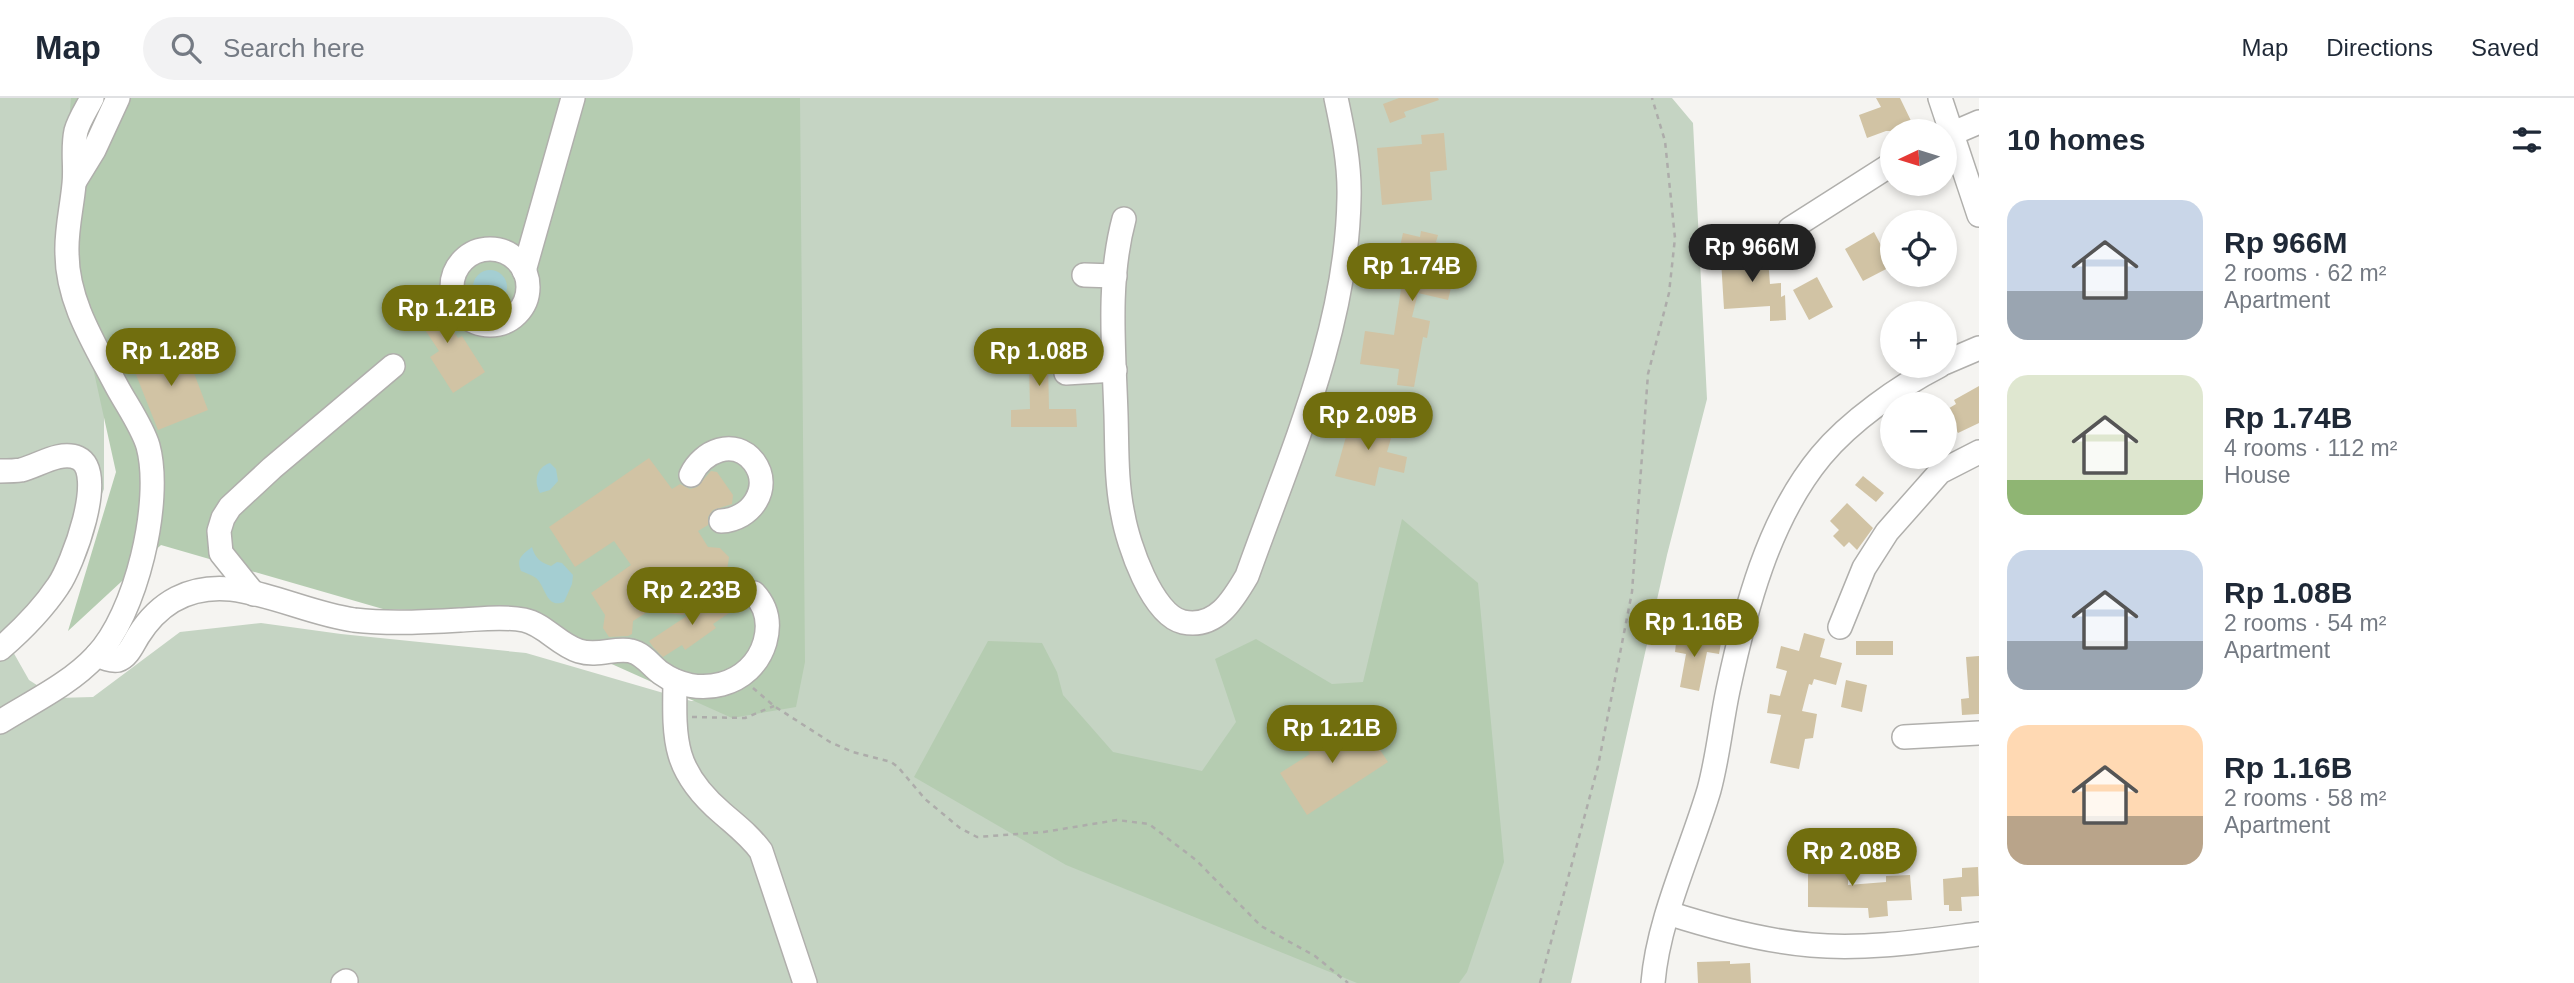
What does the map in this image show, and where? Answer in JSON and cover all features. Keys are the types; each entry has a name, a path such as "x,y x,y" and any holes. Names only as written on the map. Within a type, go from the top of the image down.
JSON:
{"street":[{"path":"0,722 71,677 97,655 122,618 138,573 151,499 151,469 147,445 86,328 68,273 66,251 75,181 76,130 92,98"},
{"path":"75,181 94,150 118,98"},
{"path":"524,271 573,98"},
{"path":"1124,219 1117,247 1115,276 1115,370 1123,516 1134,555 1155,598 1175,620 1203,622 1216,617 1227,607 1247,576 1322,364 1342,275 1348,221 1349,177 1336,98"},
{"path":"1940,98 1945,119"},
{"path":"1957,132 1979,122"},
{"path":"1957,156 1979,215"},
{"path":"1790,229 1880,172"},
{"path":"1084,275 1115,276"},
{"path":"1957,357 1979,348"},
{"path":"254,594 221,553 219,531 223,518 230,507 272,468 393,366"},
{"path":"1066,373 1115,370"},
{"path":"1653,983 1654,963 1668,914 1710,787 1727,692 1758,578 1790,502 1813,466 1841,436 1902,386 1917,378"},
{"path":"691,475 697,462 715,450 733,449 754,462 760,487 754,506 736,520 721,520"},
{"path":"1840,627 1864,568 1887,532 1940,472 1979,452"},
{"path":"0,471 20,470 69,456 79,458 86,465 91,487 73,554 60,584 40,611 0,649"},
{"path":"97,655 119,660 127,654 162,607 196,589 232,589 354,620 412,622 497,618 528,621 563,645 578,651 591,654 631,651 676,681 705,687 722,686 742,677 755,662 764,645 768,624 761,601 754,593"},
{"path":"676,681 674,730 683,769 720,812 748,834 761,851 805,983"},
{"path":"1904,737 1979,733"},
{"path":"1668,914 1735,932 1814,945 1901,943 1979,934"}],"path":[{"path":"1540,983 1598,766 1632,592 1648,374 1669,293 1675,238 1665,141 1652,98"},
{"path":"742,677 760,696 830,742 853,752 891,762 925,799 961,828 977,837 1044,832 1117,820 1149,824 1196,860 1261,926 1315,956 1348,983"},
{"path":"674,718 745,718 774,706"}],"green space":[{"path":"0,98 118,98 104,391 104,489 57,604 12,650 29,680 57,698 93,697 180,632 261,623 526,653 691,701 731,701 781,98 1672,98 1693,123 1707,399 1667,555 1571,983 0,983"},
{"path":"71,98 800,98 805,662 796,707 732,718 496,612 383,609 161,545 68,631 116,472 61,223"},
{"path":"1402,519 1478,583 1504,862 1467,972 1459,983 1357,983 1066,865 914,777 988,641 1042,643 1057,672 1063,695 1113,752 1202,771 1236,722 1215,659 1256,639 1332,684 1363,682"}],"water":[{"path":"490,270 502,275 507,287 502,299 490,304 478,299 473,287 478,275"},
{"path":"550,463 556,469 558,481 550,490 540,493 538,475 542,468"},
{"path":"532,547 541,561 551,566 557,562 562,563 573,575 564,602 550,600 536,578 521,571 520,560"}],"building":[{"path":"1399,98 1439,100 1404,112 1406,117 1390,123 1383,104"},
{"path":"1876,98 1900,98 1910,119 1880,119 1880,133 1867,138 1859,115 1881,107"},
{"path":"1444,133 1447,170 1430,172 1432,200 1382,205 1377,148 1422,144 1421,135"},
{"path":"1421,231 1438,235 1436,242 1461,248 1448,300 1418,293 1412,317 1430,321 1427,338 1423,337 1414,387 1397,385 1399,369 1360,364 1365,331 1394,335 1401,289 1390,286 1394,271 1390,270 1395,250 1399,251 1403,233 1420,237"},
{"path":"1874,232 1880,243 1880,272 1863,281 1845,249"},
{"path":"1767,246 1770,284 1781,283 1781,297 1785,295 1786,320 1770,321 1770,306 1724,309 1721,260 1735,260 1734,256 1752,256 1752,247"},
{"path":"1817,277 1833,307 1809,320 1793,290"},
{"path":"427,291 458,338 462,336 485,372 453,393 430,357 439,351 408,304"},
{"path":"1007,345 1062,345 1062,360 1048,360 1049,409 1076,409 1077,427 1011,427 1011,410 1030,409 1029,362 1007,362"},
{"path":"184,347 208,410 158,430 133,367"},
{"path":"1979,386 1979,423 1958,433 1957,431 1957,398"},
{"path":"1352,415 1394,428 1387,452 1407,457 1404,473 1379,467 1375,486 1335,476"},
{"path":"649,458 672,489 680,484 690,489 697,487 711,471 717,472 733,495 732,504 713,510 708,517 708,525 698,531 708,547 720,548 729,557 727,571 717,578 705,575 688,584 684,615 649,611 633,621 632,634 609,637 603,628 605,615 591,593 631,565 614,541 575,567 549,527"},
{"path":"1863,476 1884,493 1876,502 1855,485"},
{"path":"1847,503 1873,528 1857,550 1849,542 1844,547 1833,536 1839,530 1830,521"},
{"path":"723,592 732,611 713,624 716,628 685,650 682,645 663,657 653,647 649,641"},
{"path":"1804,633 1825,639 1820,657 1842,663 1836,685 1814,679 1812,685 1809,684 1802,711 1817,714 1813,738 1805,739 1799,769 1770,763 1781,715 1767,713 1770,694 1780,696 1787,671 1776,668 1781,646 1799,651"},
{"path":"1677,634 1721,643 1719,654 1707,652 1699,691 1680,687 1686,654 1675,652"},
{"path":"1856,641 1893,641 1893,655 1856,655"},
{"path":"1979,656 1979,714 1962,715 1961,699 1969,698 1966,657"},
{"path":"1846,680 1867,685 1862,712 1841,707"},
{"path":"1360,719 1388,762 1307,815 1280,773 1310,754 1298,735 1314,725 1326,742"},
{"path":"1808,857 1848,858 1848,885 1886,882 1886,876 1910,875 1912,900 1887,901 1888,916 1869,918 1868,908 1808,907"},
{"path":"1978,867 1979,896 1961,897 1962,911 1949,911 1949,905 1944,905 1943,879 1962,877 1962,868"},
{"path":"1730,961 1730,964 1750,963 1751,983 1698,983 1697,962"}]}
